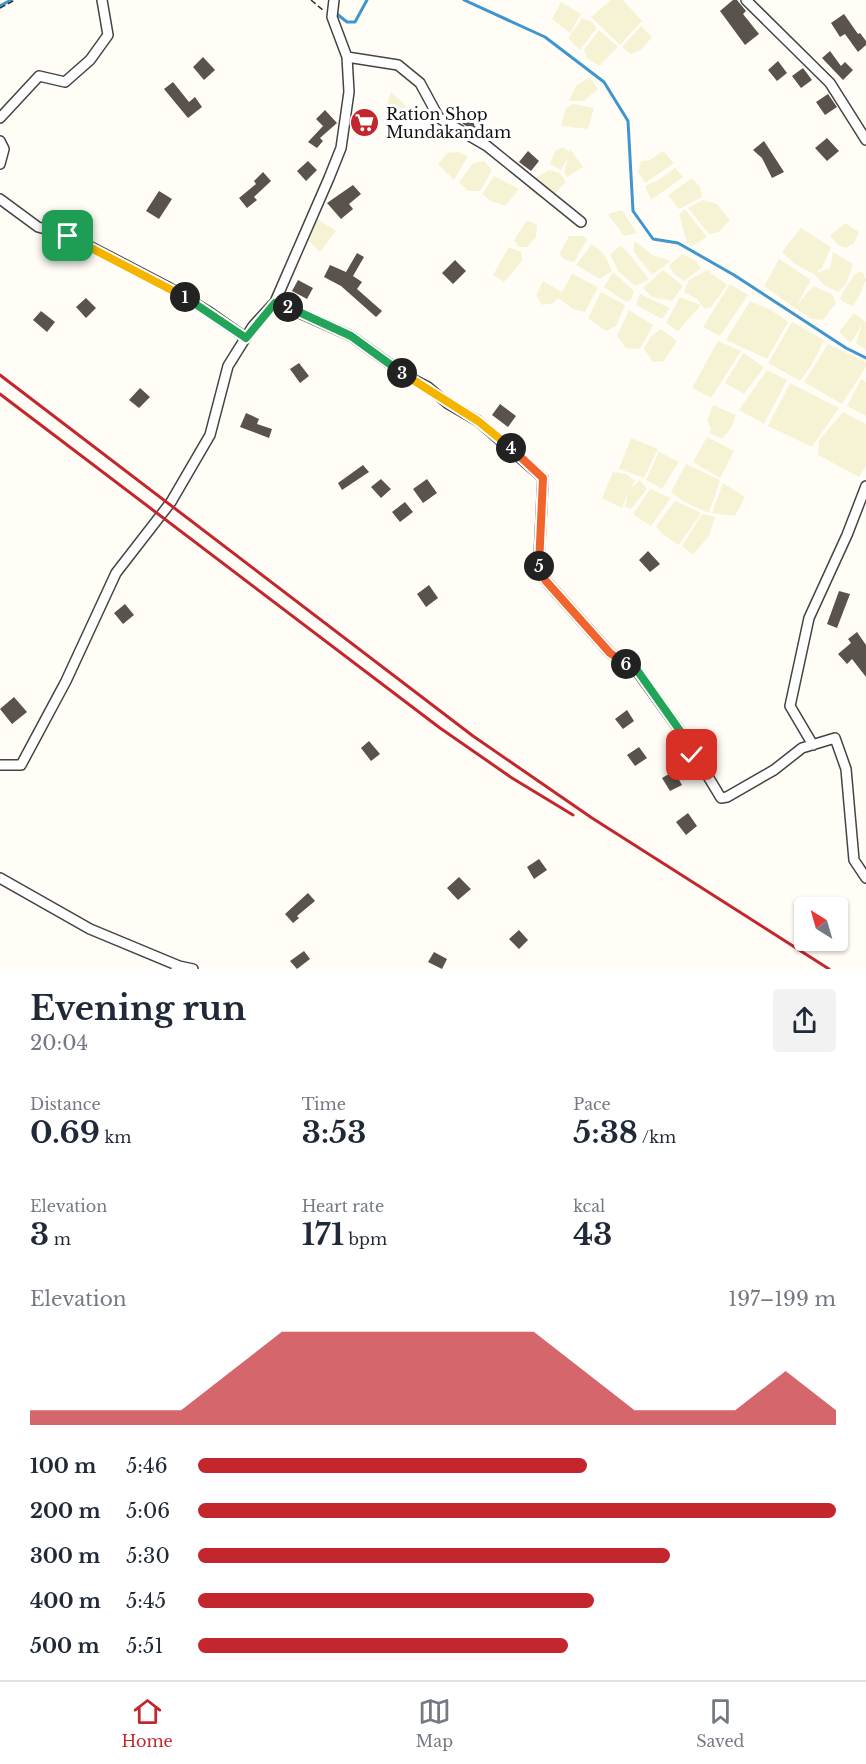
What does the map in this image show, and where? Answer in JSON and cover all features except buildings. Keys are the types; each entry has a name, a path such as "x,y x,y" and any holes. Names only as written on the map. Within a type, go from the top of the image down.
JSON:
{"street":[{"path":"0,118 39,76 65,82 90,60 108,35 102,0"},
{"path":"0,765 21,765 66,681 116,573 171,502 210,435 228,366 246,338 275,303 341,148 349,92 347,57 332,17 334,0"},
{"path":"746,0 830,83 840,95 866,140"},
{"path":"347,57 398,65 420,83 439,118 487,146 581,222"},
{"path":"0,141 4,149 0,164"},
{"path":"0,200 38,227 68,236 166,286 246,338"},
{"path":"275,303 351,336 405,375 428,387 447,403 478,421 543,478 539,569 545,580 610,653 637,670 683,735 721,798 728,797 774,770 802,748 835,738 846,769 854,860 866,878"},
{"path":"813,745 790,706 809,618 848,535 866,486"},
{"path":"0,878 90,928 177,968 193,969"}],"path":[{"path":"0,8 15,0"},
{"path":"311,0 332,17"}],"shaded area":[{"path":"611,0 623,0 642,21 620,45 591,17"},
{"path":"561,2 581,14 570,33 552,19"},
{"path":"582,18 592,22 597,28 580,50 568,38"},
{"path":"641,26 652,37 642,49 631,54 622,47"},
{"path":"599,30 618,47 599,66 587,58 584,50"},
{"path":"589,77 598,89 584,101 569,101 576,86"},
{"path":"391,92 411,111 399,122 387,115 386,107"},
{"path":"573,104 594,108 588,129 561,126 566,108"},
{"path":"563,147 569,152 570,149 583,167 567,177 564,172 568,158 561,170 550,164 555,151"},
{"path":"663,151 674,163 645,183 638,172 641,161 650,160"},
{"path":"458,152 468,156 454,180 438,164 447,153"},
{"path":"484,161 492,170 480,191 468,191 459,182 473,163"},
{"path":"675,168 683,177 651,200 645,186"},
{"path":"549,170 560,173 566,182 548,200 535,195 528,188 537,177"},
{"path":"494,176 519,189 505,206 491,201 482,194"},
{"path":"692,178 700,187 702,197 679,209 668,195"},
{"path":"703,200 717,204 730,220 719,232 709,234 688,208"},
{"path":"685,209 707,237 692,246 687,243 679,214"},
{"path":"622,210 637,233 624,236 608,214"},
{"path":"316,218 336,231 320,252 309,241"},
{"path":"527,220 537,225 536,237 527,247 518,247 514,240"},
{"path":"845,223 859,232 854,243 846,248 838,245 830,236"},
{"path":"801,228 831,247 822,268 816,273 830,268 833,252 853,264 846,284 838,292 824,285 814,274 795,264 782,252"},
{"path":"569,236 584,236 587,240 574,262 565,260 559,254"},
{"path":"635,241 652,255 671,261 652,275 633,251"},
{"path":"592,244 604,254 612,271 600,279 576,265"},
{"path":"621,245 649,279 635,286 618,271 610,254"},
{"path":"509,247 521,252 522,261 504,282 493,275"},
{"path":"682,254 694,260 701,268 684,281 674,274 669,266"},
{"path":"779,259 811,280 797,305 813,286 832,294 836,303 823,320 811,319 764,286"},
{"path":"663,270 683,286 672,301 652,297 643,288"},
{"path":"707,270 727,285 711,307 705,309 697,299 684,292 689,280"},
{"path":"862,271 866,280 859,296 853,306 845,303 840,299 843,292 855,274"},
{"path":"613,272 634,291 631,300 626,302 604,287"},
{"path":"572,274 598,287 585,312 573,309 558,298 554,303 542,305 536,295 543,281 562,292"},
{"path":"730,284 748,295 720,336 703,327"},
{"path":"601,292 625,305 616,326 606,331 588,318"},
{"path":"640,294 670,308 662,319 636,305"},
{"path":"680,297 701,305 678,331 666,323"},
{"path":"750,301 771,310 788,322 767,359 726,340"},
{"path":"629,310 653,325 640,349 626,348 617,336"},
{"path":"854,313 866,322 866,350 856,343 862,324 851,343 839,332"},
{"path":"792,322 824,340 811,366 800,381 768,363"},
{"path":"661,329 677,341 664,361 653,362 644,349 651,336"},
{"path":"718,341 741,351 711,398 692,388"},
{"path":"828,344 866,362 866,367 842,404 804,382"},
{"path":"743,353 764,367 744,394 725,383"},
{"path":"767,370 787,380 764,424 739,410"},
{"path":"861,379 866,382 866,416 847,406"},
{"path":"790,383 839,408 812,447 768,426"},
{"path":"713,405 736,415 731,428 722,439 709,433 711,429 707,421"},
{"path":"843,412 866,424 866,466 859,477 818,455 819,440"},
{"path":"707,437 734,451 720,478 693,462"},
{"path":"631,438 658,449 644,478 619,469"},
{"path":"659,452 679,462 662,489 646,480"},
{"path":"686,464 720,480 709,513 684,502 671,492"},
{"path":"613,472 626,474 635,481 630,489 640,480 647,489 631,509 625,507 628,493 622,508 602,498"},
{"path":"723,483 745,497 735,516 712,513"},
{"path":"650,489 671,498 651,526 633,514"},
{"path":"675,501 701,513 679,545 661,533 656,526"},
{"path":"702,514 715,517 709,536 693,555 682,546"}],"waterway":[{"path":"0,6 11,0"},
{"path":"337,14 347,22 355,22 367,0"},
{"path":"464,0 545,37 604,82 628,121 633,211 653,239 678,243 734,275 846,348 866,358"}],"railway":[{"path":"0,375 473,736 592,818 829,969"},
{"path":"0,394 440,728 512,778 573,815"}],"place":[{"name":"Ration Shop Mundakandam","path":"365,123"}],"route":[{"path":"68,236 166,286 246,338 253,326 275,303 294,309 351,336 500,438 543,478 539,569 545,580 610,653 637,670 683,735 692,755"}]}
